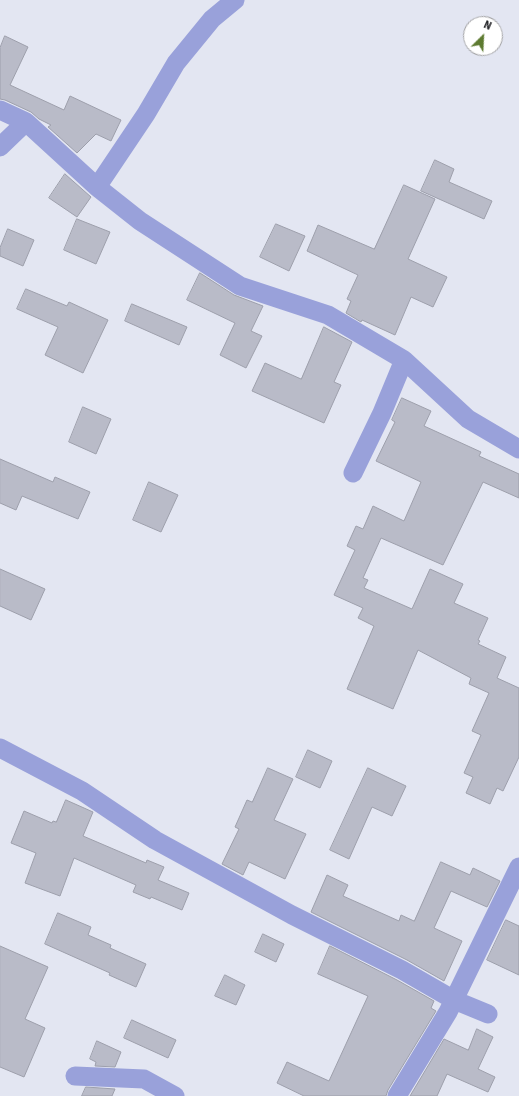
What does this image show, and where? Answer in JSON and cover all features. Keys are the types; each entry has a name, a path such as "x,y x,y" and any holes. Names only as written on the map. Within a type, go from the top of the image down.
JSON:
{"street":[{"path":"97,187 146,114 176,63 212,20 235,0"},
{"path":"0,110 26,122 97,187 140,221 240,286 328,315 404,360 468,419 519,449"},
{"path":"0,147 26,122"},
{"path":"353,473 382,413 404,360"},
{"path":"0,748 82,791 155,840 292,915 402,970 454,1000 488,1014"},
{"path":"397,1096 448,1012 519,867"},
{"path":"76,1076 144,1079 175,1096"}],"building":[{"path":"5,36 28,47 10,85 64,110 70,96 121,120 111,141 96,134 77,153 48,127 51,125 39,119 31,112 0,99 0,48"},
{"path":"435,160 454,169 449,182 492,201 484,219 421,191"},
{"path":"65,174 91,197 77,217 49,198"},
{"path":"404,185 435,199 408,259 447,277 433,307 411,297 395,335 362,320 361,322 346,313 351,301 347,299 358,275 307,251 318,225 374,249"},
{"path":"77,219 110,232 96,264 64,250"},
{"path":"276,224 305,236 289,271 260,257"},
{"path":"8,229 34,240 23,266 0,256 0,248"},
{"path":"200,273 234,295 263,306 251,331 262,336 246,368 220,355 235,323 187,300"},
{"path":"26,289 67,306 69,302 108,320 83,373 45,355 58,327 17,309"},
{"path":"132,304 187,327 179,345 125,321"},
{"path":"324,327 352,342 334,382 341,385 324,423 252,391 265,363 301,379"},
{"path":"402,398 431,411 424,426 481,452 479,456 519,474 519,498 483,482 443,565 381,538 363,578 368,580 364,588 412,609 430,569 463,584 454,603 488,618 478,640 480,641 478,644 506,657 497,678 519,688 519,757 503,791 497,788 490,804 466,793 473,777 464,773 481,735 472,731 489,693 469,684 471,678 418,650 393,709 347,689 374,626 358,618 363,608 334,595 355,550 347,546 356,526 363,529 373,506 404,521 421,482 376,461 395,422 392,420"},
{"path":"83,407 111,419 96,454 69,442"},
{"path":"0,459 53,482 55,477 90,492 78,519 22,496 16,510 0,503"},
{"path":"149,482 178,495 161,532 133,520"},
{"path":"0,569 45,589 31,620 0,606"},
{"path":"308,750 332,761 320,788 296,777"},
{"path":"268,768 293,779 274,820 306,834 285,879 249,862 243,875 222,864 239,829 235,827 247,800 252,802"},
{"path":"368,768 406,786 392,816 372,807 349,859 330,850"},
{"path":"66,800 93,812 83,836 146,863 147,860 164,867 158,880 189,893 182,910 151,897 150,899 133,892 136,885 74,858 60,896 25,883 36,853 11,843 24,811 52,823 53,821 56,822"},
{"path":"441,862 470,875 473,868 500,881 487,907 451,891 434,928 462,941 444,981 407,960 311,912 327,875 348,885 343,896 399,921 401,915 414,921"},
{"path":"58,913 91,927 88,935 111,945 110,948 146,964 136,987 109,975 110,973 45,944"},
{"path":"506,920 519,926 519,975 487,960"},
{"path":"263,934 284,944 276,962 255,952"},
{"path":"0,946 48,967 25,1019 45,1028 24,1077 0,1067"},
{"path":"330,946 397,980 434,1001 431,1008 436,1011 388,1090 386,1096 304,1096 277,1083 287,1062 329,1081 368,996 318,974"},
{"path":"225,975 245,985 236,1005 215,996"},
{"path":"132,1020 176,1040 168,1058 124,1038"},
{"path":"477,1029 493,1037 478,1069 495,1077 488,1092 447,1074 437,1096 410,1096 444,1039 468,1050"},
{"path":"97,1041 121,1052 115,1067 95,1066 96,1062 90,1059"},
{"path":"86,1087 115,1089 112,1096 82,1096"}]}
